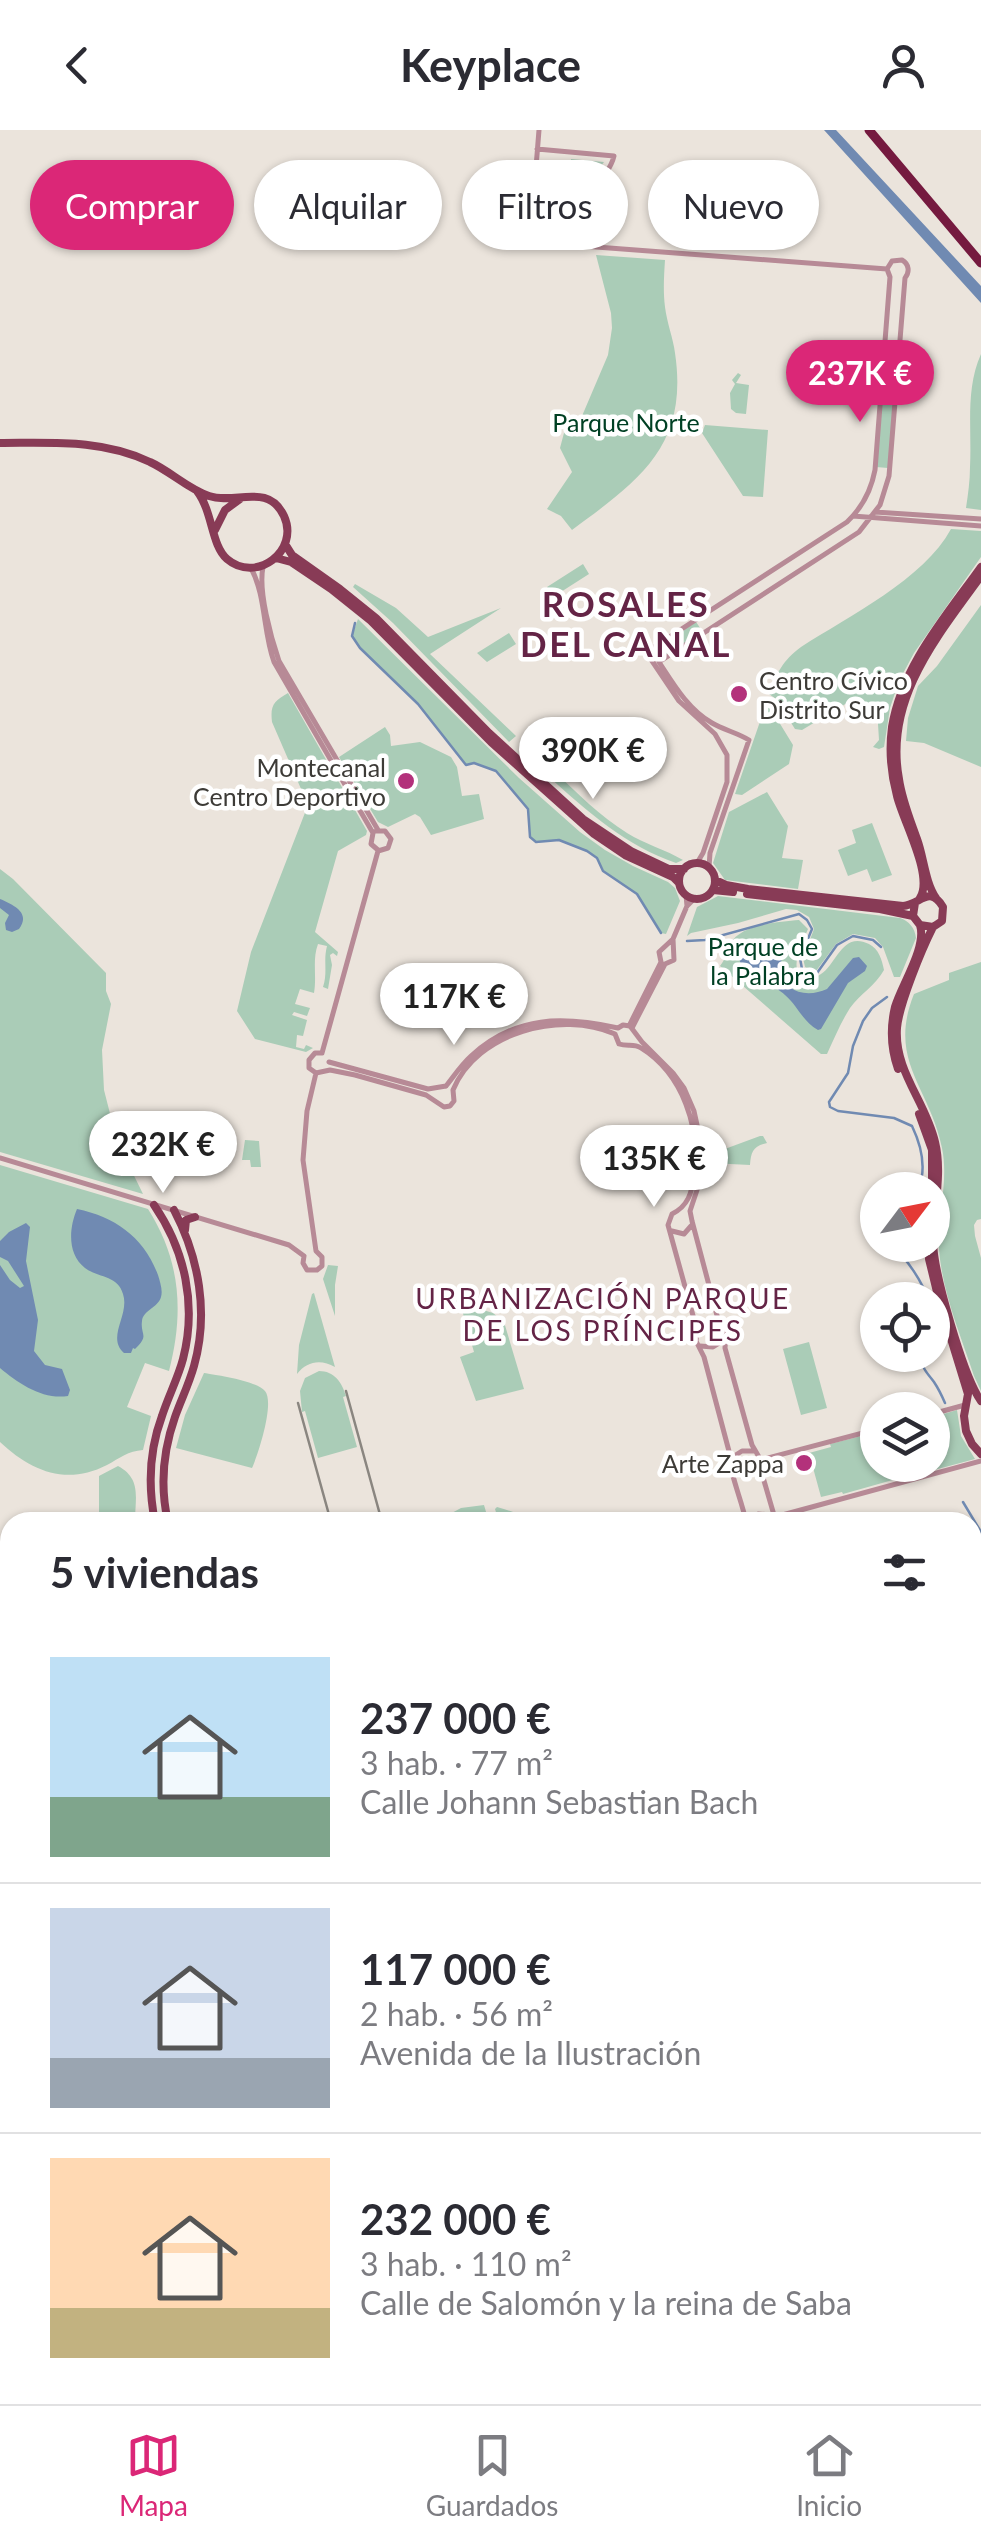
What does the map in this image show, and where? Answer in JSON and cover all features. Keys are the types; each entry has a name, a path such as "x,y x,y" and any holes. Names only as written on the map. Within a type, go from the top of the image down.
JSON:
{"highway":[{"path":"869,130 981,263"},
{"path":"877,130 981,255"}],"main road":[{"path":"0,443 73,443 113,448 162,468 216,498 261,497 279,508 287,526 285,544 276,558 251,568 227,559 218,547 208,508 197,490"},
{"path":"215,534 222,513 242,496"},
{"path":"285,544 292,556 384,625 476,720 584,819 643,857 674,870 697,863 708,867 714,885"},
{"path":"276,558 291,562 371,621 465,718 609,845 674,876 690,896 705,897 714,885"},
{"path":"913,916 925,887 894,783 892,727 898,700 914,664 981,567"},
{"path":"968,1404 981,1401 969,1378 934,1261 936,1143 902,1068 897,1041 902,1004 933,927 944,916 944,907 932,891 905,804 896,748 904,701 919,666 981,576"},
{"path":"680,883 684,869"},
{"path":"714,885 903,906 928,896 936,898"},
{"path":"714,885 880,909 913,916 920,925 920,944 895,1008 892,1032 898,1071 932,1150 932,1172"},
{"path":"920,925 933,927"},
{"path":"153,1512 150,1489 157,1429 182,1362 188,1320 188,1290 182,1263 165,1220 154,1204"},
{"path":"165,1220 172,1212 186,1234"},
{"path":"167,1512 165,1454 193,1370 201,1330 198,1276 184,1222 195,1217"},
{"path":"930,1262 966,1386 966,1431 981,1458"}],"street":[{"path":"537,160 539,130"},
{"path":"538,148 611,155 613,160"},
{"path":"628,249 887,269"},
{"path":"708,867 749,740 710,722 691,706 659,662 859,532 874,514 888,480 908,268 902,260 892,261 887,269"},
{"path":"697,863 726,785 728,767 723,746 712,730 679,701 646,652 854,516 874,477 890,277 887,269"},
{"path":"890,277 897,281 905,278"},
{"path":"874,477 882,474 888,480"},
{"path":"854,516 981,522"},
{"path":"816,542 814,550 822,556"},
{"path":"264,566 262,582 280,661 376,832"},
{"path":"251,568 274,662 376,832"},
{"path":"723,746 726,737 734,734"},
{"path":"723,746 744,755"},
{"path":"376,832 388,832 391,842 386,850 371,844 376,832"},
{"path":"322,1053 378,850"},
{"path":"663,963 658,954 669,949 690,896"},
{"path":"316,1251 304,1256 305,1268 316,1270 323,1260 316,1251 303,1160 307,1111 316,1073 328,1066 428,1089 449,1088 483,1053 527,1030 555,1024 616,1031 630,1027 663,963 674,960 669,949"},
{"path":"630,1027 674,1072 694,1112 701,1159 692,1220 773,1512"},
{"path":"616,1031 621,1046 640,1047 667,1073 679,1090 692,1124 696,1156 693,1181 686,1205 670,1217 670,1229 697,1334 695,1340 700,1346 743,1512"},
{"path":"632,1044 636,1036"},
{"path":"316,1073 308,1060 313,1054 327,1056 328,1066"},
{"path":"328,1066 434,1099 441,1107 450,1106 455,1098 449,1088"},
{"path":"434,1099 438,1089"},
{"path":"0,1158 292,1246 304,1256"},
{"path":"678,1211 692,1220"},
{"path":"670,1229 684,1234 692,1220"},
{"path":"697,1334 708,1327 722,1328"},
{"path":"700,1346 713,1347 724,1339"},
{"path":"950,1409 968,1404"},
{"path":"732,1469 744,1472 759,1462 860,1434"},
{"path":"730,1458 742,1451 755,1451"},
{"path":"796,1512 981,1458"}],"green space":[{"name":"Parque Norte","path":"596,255 665,260 664,301 675,353 677,386 674,413 654,458 618,495 572,530 561,516 547,509 572,472 560,448 564,433 582,416 608,355 611,313"},
{"path":"981,354 981,510 966,508 971,396"},
{"path":"885,356 897,357 888,468 876,467"},
{"path":"738,373 741,375 736,383 749,385 746,414 731,409 730,393 735,384 732,380"},
{"path":"705,425 768,430 763,497 743,496 702,433"},
{"path":"951,529 981,531 981,557 899,681 884,747 873,747 879,740 877,708 861,707 857,697 802,730 795,729 769,694 785,662 801,647 904,580 939,547"},
{"path":"583,564 589,574 553,597 547,587"},
{"path":"355,584 396,608 428,637 501,608 430,654 516,736 509,742 353,587"},
{"path":"981,605 981,767 924,743 906,741 918,686"},
{"path":"358,619 519,778 580,832 675,888 680,901 666,934 661,933 637,894 604,871 597,858 559,840 536,842 530,837 528,809 496,771 474,763 466,765 418,704 360,648 352,636"},
{"path":"696,622 703,632 666,655 660,645"},
{"path":"509,633 516,644 487,662 477,653"},
{"path":"288,693 367,831 338,851 315,932 338,952 337,956 330,955 328,989 323,987 327,946 318,944 314,993 300,989 295,1004 310,1008 307,1016 294,1012 292,1015 307,1020 303,1036 297,1035 296,1047 313,1048 306,1052 255,1039 237,1011 251,952 308,805 272,722 274,704"},
{"path":"765,707 771,709 793,745 789,764 742,795 735,794"},
{"name":"Montecanal Centro Deportivo","path":"385,727 391,746 420,742 451,757 457,767 462,796 479,794 484,819 431,835 415,814 388,827 378,822 339,757"},
{"path":"554,771 617,826 683,860 676,863 658,856 608,827 549,777"},
{"path":"767,792 788,826 782,858 803,860 798,889 725,880 713,863 729,812"},
{"path":"872,823 892,875 872,882 867,869 848,876 838,850 856,843 852,830"},
{"path":"0,869 106,973 111,1004 102,1050 104,1090 117,1141 143,1194 0,1152"},
{"path":"718,896 900,918 911,925 916,938 900,977 894,977 883,947 875,938 853,934 836,944 816,971 805,967 803,958 814,929 809,917 797,910 786,909 687,936 697,907"},
{"name":"Parque de la Palabra","path":"799,920 808,929 798,956 800,975 808,979 817,976 846,945 860,941 875,949 884,970 850,1008 827,1054 821,1054 720,966 730,944 743,932 761,925"},
{"path":"981,962 981,1219 974,1225 981,1258 981,1391 958,1330 950,1302 950,1282 944,1282 941,1262 950,1262 950,1172 944,1172 936,1127 913,1073 905,1038 914,994 949,980 949,973"},
{"path":"760,1136 767,1143 754,1150 750,1165 710,1163 714,1153"},
{"path":"245,1140 259,1141 261,1167 251,1167 250,1160 242,1160"},
{"path":"0,1165 148,1209 167,1248 178,1308 169,1371 145,1363 127,1407 151,1416 143,1450 92,1471 63,1475 37,1468 0,1442"},
{"path":"328,1265 338,1266 335,1316 323,1279"},
{"path":"314,1293 335,1367 314,1363 297,1374 299,1345"},
{"path":"460,1303 493,1313 504,1322 524,1389 476,1401 460,1357 474,1352"},
{"path":"809,1342 827,1408 801,1415 783,1349"},
{"path":"319,1371 333,1375 342,1386 357,1447 318,1458 305,1411 302,1412 300,1391 305,1378"},
{"path":"204,1373 246,1381 265,1391 267,1417 252,1468 176,1448 185,1415"},
{"path":"957,1410 961,1436 975,1459 950,1466 950,1412"},
{"path":"860,1436 860,1482 886,1482 821,1497 809,1453 831,1447 830,1444"},
{"path":"118,1466 126,1471 134,1483 135,1512 99,1512 99,1476"},
{"path":"484,1505 486,1512 454,1512"}],"water":[{"path":"824,130 836,130 981,286 981,303"},
{"path":"0,899 22,914 19,929 6,930 9,915 0,908"},
{"path":"772,940 782,941 781,968 786,983 804,993 827,989 853,958 859,957 867,966 848,983 821,1029 804,1018 785,995 740,962 741,955 751,948"},
{"path":"77,1209 104,1217 126,1231 145,1250 158,1275 161,1297 143,1317 143,1338 131,1353 124,1353 117,1340 124,1310 120,1288 85,1268 72,1248 72,1224"},
{"path":"26,1223 30,1227 26,1261 38,1320 34,1351 45,1365 62,1369 70,1390 68,1396 41,1393 0,1368 0,1265 10,1280 20,1288 24,1286 8,1261 0,1257 0,1241"}],"waterway":[{"path":"355,623 352,636 360,648 418,704 466,765 474,763 496,771 528,809 530,837 536,842 559,840 597,858 603,871 637,894 661,933"},
{"path":"687,941 705,940 799,914 812,929 800,958 802,969 808,972 817,973 837,945 853,936 873,940 881,947"},
{"path":"887,997 863,1021 848,1073 829,1102 838,1111 894,1118 912,1126 922,1172"},
{"path":"907,1262 920,1282"},
{"path":"926,1372 939,1392"},
{"path":"963,1502 969,1512"}],"tram line":[{"path":"346,1391 379,1512"},
{"path":"298,1403 328,1512"}],"place":[{"name":"Centro Cívico Distrito Sur","path":"739,694"},
{"name":"Montecanal Centro Deportivo","path":"406,781"},
{"name":"Arte Zappa","path":"804,1463"}],"district":[{"name":"ROSALES DEL CANAL","path":"626,623"},
{"name":"URBANIZACIÓN PARQUE DE LOS PRÍNCIPES","path":"603,1314"}]}
